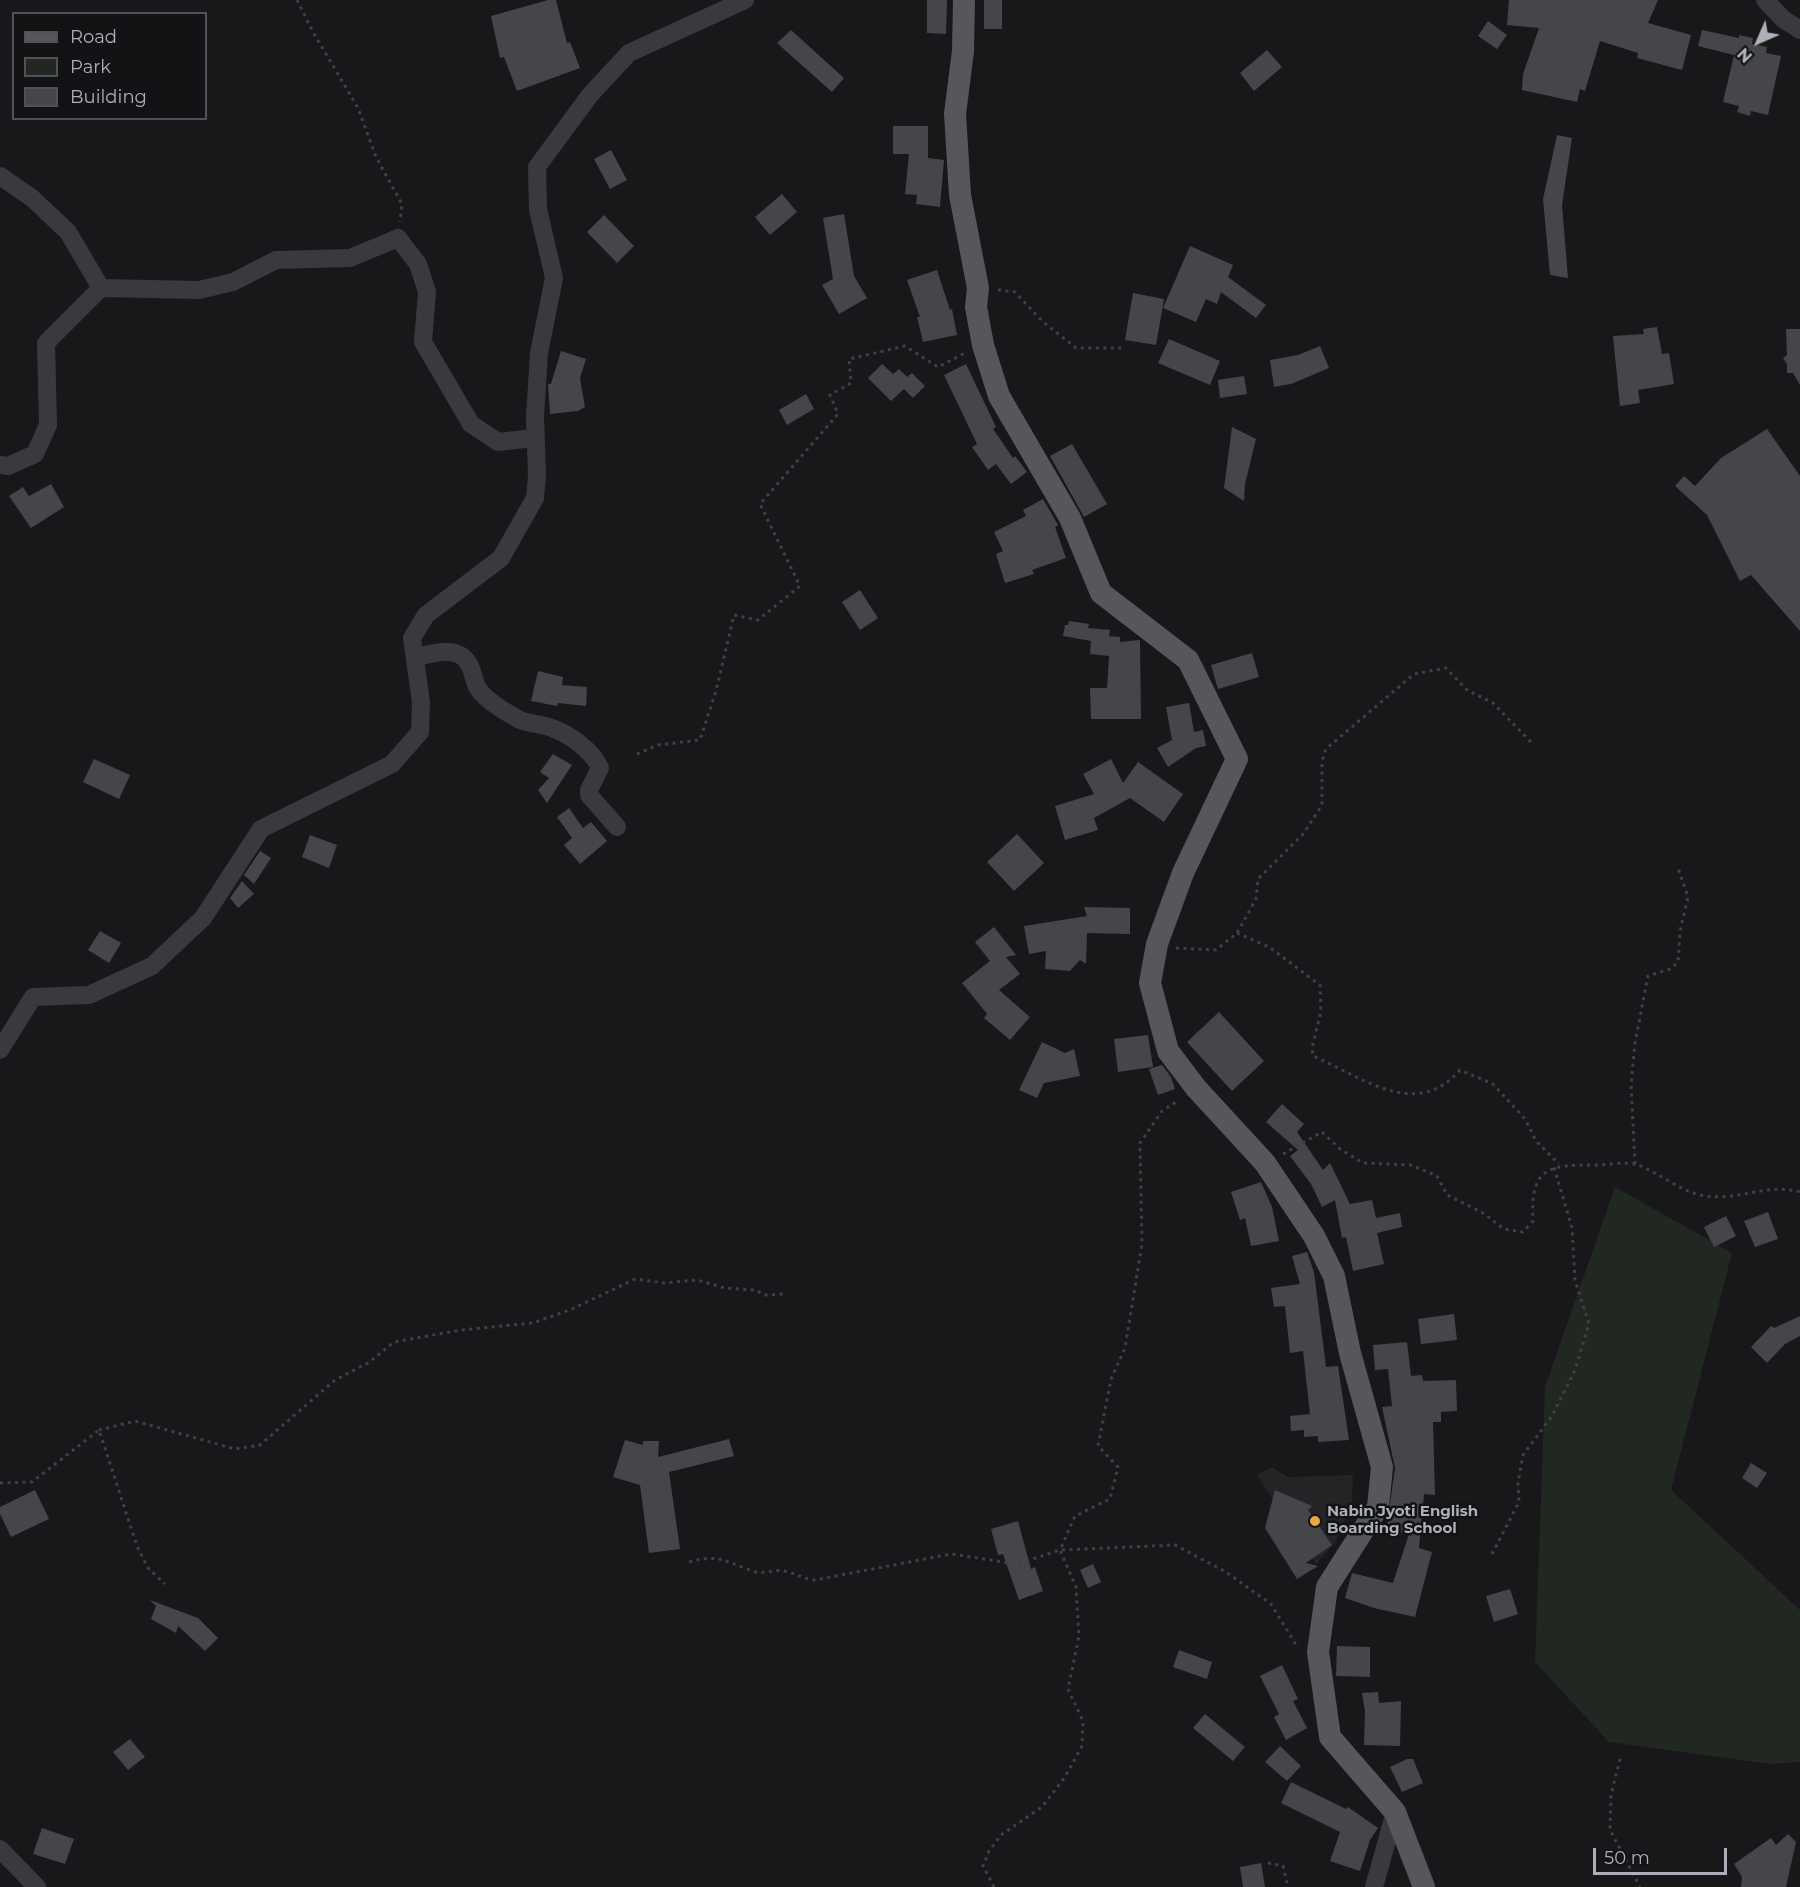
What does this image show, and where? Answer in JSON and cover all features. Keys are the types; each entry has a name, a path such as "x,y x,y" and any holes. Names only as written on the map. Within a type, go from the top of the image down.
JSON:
{"main road":[{"path":"964,0 963,51 956,114 960,195 978,288 976,307 983,345 999,396 1070,518 1101,593 1188,660 1237,759 1183,873 1157,944 1150,983 1168,1052 1196,1088 1265,1163 1314,1236 1334,1276 1350,1353 1382,1467 1378,1507 1327,1587 1318,1652 1330,1737 1395,1812 1424,1887"}],"street":[{"path":"0,1050 33,997 89,995 152,966 203,918 261,829 392,764 420,732 421,702 412,638 426,615 501,558 535,498 537,475 534,438 539,353 554,278 538,209 537,167 590,95 629,53 745,0"},
{"path":"1765,0 1783,19 1800,30"},
{"path":"0,176 32,198 68,232 101,288"},
{"path":"0,465 8,466 35,454 48,425 45,343 101,288 199,290 233,282 276,260 350,258 398,238 418,264 427,292 423,342 471,424 498,442 534,438"},
{"path":"415,657 448,652 459,655 472,667 477,688 483,694 520,719 554,728 583,746 597,759 600,768 589,790 589,795 617,827"},
{"path":"1374,1887 1395,1812"},
{"path":"0,1850 37,1887"}],"path":[{"path":"297,0 313,33 358,108 376,158 402,204 398,238"},
{"path":"978,288 1015,292 1042,321 1076,348 1120,348"},
{"path":"637,754 658,745 700,740 716,691 734,615 758,620 800,586 760,504 838,414 830,395 851,383 849,359 905,346 938,367 983,345"},
{"path":"1157,944 1216,950 1237,933 1256,899 1258,879 1304,834 1322,805 1322,761 1326,749 1414,674 1446,668 1467,690 1493,703 1532,743"},
{"path":"1635,1164 1630,1085 1635,1043 1648,976 1670,969 1678,962 1680,931 1688,897 1677,868"},
{"path":"1237,933 1269,947 1320,985 1321,1011 1312,1048 1313,1056 1386,1091 1412,1096 1447,1086 1460,1070 1493,1084 1525,1119 1536,1141 1559,1165"},
{"path":"994,1887 982,1866 989,1851 1001,1835 1042,1807 1065,1777 1082,1746 1083,1721 1068,1689 1079,1636 1076,1587 1060,1550 1075,1516 1110,1499 1118,1467 1098,1446 1111,1379 1125,1348 1142,1244 1140,1143 1162,1111 1196,1088"},
{"path":"1265,1163 1322,1132 1340,1149 1364,1163 1411,1165 1437,1176 1447,1195 1483,1213 1504,1229 1523,1232 1533,1221 1532,1199 1542,1174 1559,1165 1635,1164 1699,1195 1739,1197 1759,1190 1786,1188 1800,1192"},
{"path":"1492,1554 1519,1502 1518,1483 1523,1455 1552,1416 1575,1370 1589,1324 1575,1280 1572,1228 1554,1167"},
{"path":"0,1483 32,1482 99,1430 135,1421 235,1449 260,1445 334,1380 368,1363 394,1342 461,1330 533,1323 572,1309 635,1279 664,1283 697,1280 725,1288 754,1290 765,1295 784,1294"},
{"path":"99,1430 137,1546 147,1568 165,1584"},
{"path":"689,1562 709,1557 737,1563 758,1572 783,1570 801,1578 815,1580 951,1554 1017,1564 1060,1550 1175,1545 1226,1572 1271,1604 1304,1657 1318,1652"},
{"path":"1620,1758 1611,1795 1610,1830 1640,1887"},
{"path":"1268,1863 1283,1866 1288,1887"}],"shaded area":[{"name":"Nabin Jyoti English Boarding School","path":"1272,1467 1288,1477 1353,1475 1352,1503 1335,1543 1316,1564 1257,1475"}],"green space":[{"path":"1615,1187 1732,1253 1671,1490 1800,1610 1800,1762 1771,1764 1609,1742 1535,1662 1545,1387"}],"building":[{"path":"548,0 556,0 567,43 570,42 580,68 517,91 504,57 500,58 491,16"},
{"path":"927,0 947,0 946,34 927,33"},
{"path":"984,0 1002,0 1002,29 984,29"},
{"path":"1509,0 1658,0 1648,23 1691,35 1682,70 1637,58 1638,53 1600,41 1585,91 1580,89 1577,102 1522,90 1523,74 1539,28 1507,25"},
{"path":"1488,21 1507,35 1497,49 1478,36"},
{"path":"791,30 844,78 832,92 777,43"},
{"path":"1702,30 1739,38 1739,35 1753,38 1752,44 1767,47 1766,53 1781,56 1768,115 1751,111 1750,116 1737,112 1739,106 1723,102 1734,55 1698,46"},
{"path":"1267,50 1282,67 1254,91 1240,73"},
{"path":"893,126 928,126 928,158 944,160 940,207 916,204 917,195 905,194 909,154 893,154"},
{"path":"1557,135 1572,138 1562,205 1568,278 1550,275 1543,199"},
{"path":"611,150 627,180 610,189 594,159"},
{"path":"782,194 797,212 770,235 755,217"},
{"path":"844,214 854,276 867,298 839,314 822,285 833,279 823,218"},
{"path":"604,215 634,246 617,263 587,232"},
{"path":"1190,246 1233,265 1228,277 1266,305 1256,318 1221,292 1217,304 1206,299 1196,322 1163,308"},
{"path":"937,270 950,310 952,309 957,335 923,342 917,317 920,317 907,280"},
{"path":"1133,293 1164,299 1156,345 1125,340"},
{"path":"1657,327 1662,354 1669,353 1674,384 1638,390 1640,403 1620,406 1613,336 1644,334 1643,329"},
{"path":"1786,329 1800,329 1800,385 1793,373 1787,373 1787,364 1783,358 1787,355"},
{"path":"1169,339 1220,361 1210,385 1158,363"},
{"path":"1320,346 1329,368 1291,384 1274,387 1270,360 1298,355"},
{"path":"561,351 586,359 580,378 585,407 578,411 550,414 548,384 551,384"},
{"path":"882,364 893,374 899,369 907,377 912,373 925,386 913,398 904,389 891,401 868,378"},
{"path":"966,364 996,427 993,429 1013,458 1015,456 1027,472 1011,484 996,464 988,470 972,447 977,444 944,375"},
{"path":"1244,376 1247,394 1220,398 1218,380"},
{"path":"806,394 814,409 787,425 779,410"},
{"path":"1232,427 1256,439 1245,484 1244,501 1224,488"},
{"path":"1767,429 1800,476 1800,631 1751,575 1740,581 1707,515 1675,486 1684,476 1695,486 1721,458"},
{"path":"1072,444 1107,504 1084,517 1050,456"},
{"path":"51,484 64,507 31,528 9,496 23,487 29,496"},
{"path":"1043,499 1058,525 1055,527 1066,558 1032,570 1034,574 1005,583 996,554 1003,551 994,532 1026,516 1023,510"},
{"path":"860,590 878,618 860,630 842,602"},
{"path":"1069,621 1089,624 1088,628 1110,630 1109,636 1120,637 1120,642 1140,640 1141,719 1091,719 1090,688 1107,688 1109,656 1090,654 1091,641 1063,636 1065,625 1068,625"},
{"path":"1252,653 1259,677 1218,689 1211,665"},
{"path":"538,671 563,677 562,685 587,687 586,706 558,703 557,706 531,701"},
{"path":"1189,703 1194,732 1203,730 1206,746 1196,748 1168,767 1157,748 1172,740 1166,707"},
{"path":"553,754 572,765 547,803 538,790 549,778 540,772"},
{"path":"94,759 130,775 119,799 83,782"},
{"path":"1111,759 1123,783 1138,762 1183,794 1164,822 1130,798 1094,818 1098,830 1065,840 1055,806 1094,794 1083,774"},
{"path":"569,808 583,828 591,822 607,841 580,864 564,845 572,838 557,817"},
{"path":"1017,834 1044,863 1014,891 987,862"},
{"path":"310,835 337,845 329,868 302,857"},
{"path":"260,851 271,858 254,884 244,875"},
{"path":"242,881 254,894 238,908 230,898"},
{"path":"1084,907 1130,908 1130,934 1087,933 1086,964 1080,960 1070,971 1045,969 1046,951 1029,954 1024,926 1087,916"},
{"path":"994,927 1016,955 1006,957 1020,974 999,990 1030,1017 1010,1040 984,1018 987,1014 962,983 990,961 975,942"},
{"path":"100,931 121,943 109,963 88,950"},
{"path":"1219,1012 1264,1061 1232,1091 1187,1042"},
{"path":"1148,1035 1153,1067 1118,1072 1114,1039"},
{"path":"1042,1042 1065,1053 1074,1049 1080,1076 1044,1083 1037,1098 1019,1090"},
{"path":"1162,1065 1171,1077 1175,1089 1158,1095 1149,1069"},
{"path":"1282,1104 1304,1124 1297,1132 1323,1170 1330,1163 1350,1204 1372,1200 1376,1218 1400,1213 1402,1227 1377,1233 1384,1264 1353,1271 1346,1237 1342,1238 1335,1200 1322,1207 1311,1184 1290,1156 1298,1150 1266,1122"},
{"path":"1261,1182 1272,1207 1279,1241 1251,1246 1245,1218 1240,1220 1231,1192"},
{"path":"1768,1212 1778,1239 1755,1247 1744,1221"},
{"path":"1726,1216 1736,1236 1714,1247 1704,1227"},
{"path":"1307,1252 1314,1272 1326,1367 1338,1366 1349,1440 1318,1442 1318,1436 1304,1437 1304,1430 1291,1431 1290,1416 1310,1414 1303,1351 1290,1353 1285,1306 1274,1307 1271,1288 1300,1284 1292,1256"},
{"path":"1454,1314 1457,1340 1421,1344 1418,1319"},
{"path":"1800,1316 1800,1336 1785,1344 1767,1363 1751,1347 1771,1326 1774,1328"},
{"path":"1407,1342 1411,1376 1422,1375 1423,1381 1456,1380 1457,1411 1441,1412 1441,1422 1433,1422 1435,1495 1424,1494 1419,1548 1432,1552 1415,1617 1374,1608 1345,1598 1352,1573 1393,1583 1409,1534 1386,1532 1395,1468 1382,1407 1392,1406 1388,1369 1375,1370 1373,1345"},
{"path":"729,1439 734,1456 669,1472 680,1549 649,1553 640,1485 613,1477 625,1440 643,1445 643,1441 659,1441 658,1457"},
{"path":"1751,1463 1767,1473 1757,1488 1742,1478"},
{"path":"35,1490 49,1519 11,1537 0,1514 0,1507"},
{"path":"1275,1490 1312,1506 1308,1510 1332,1545 1306,1563 1318,1566 1297,1579 1265,1528"},
{"path":"1018,1521 1031,1569 1035,1567 1043,1591 1019,1600 1003,1554 998,1555 991,1529"},
{"path":"1093,1564 1101,1582 1088,1588 1080,1570"},
{"path":"1510,1589 1518,1614 1494,1622 1486,1596"},
{"path":"150,1600 198,1618 218,1638 205,1651 178,1626 176,1633 151,1619 156,1606"},
{"path":"1337,1646 1370,1647 1370,1677 1336,1676"},
{"path":"1179,1650 1212,1662 1207,1679 1173,1667"},
{"path":"1282,1665 1298,1699 1293,1701 1307,1728 1286,1740 1274,1717 1279,1714 1260,1676"},
{"path":"1378,1692 1379,1703 1401,1701 1400,1746 1364,1745 1365,1711 1362,1693"},
{"path":"1205,1714 1245,1747 1233,1761 1193,1728"},
{"path":"130,1739 145,1757 128,1770 113,1752"},
{"path":"1280,1746 1301,1766 1287,1781 1265,1762"},
{"path":"1407,1759 1413,1759 1423,1783 1402,1792 1390,1767"},
{"path":"1291,1782 1346,1809 1348,1807 1378,1828 1370,1840 1360,1871 1330,1861 1340,1832 1281,1803"},
{"path":"42,1828 74,1839 65,1864 33,1854"},
{"path":"1788,1834 1796,1842 1786,1887 1741,1887 1742,1877 1734,1864 1771,1838 1776,1845"},
{"path":"1261,1863 1265,1887 1243,1887 1240,1867"}],"place":[{"name":"Nabin Jyoti English Boarding School","path":"1315,1521"}]}
